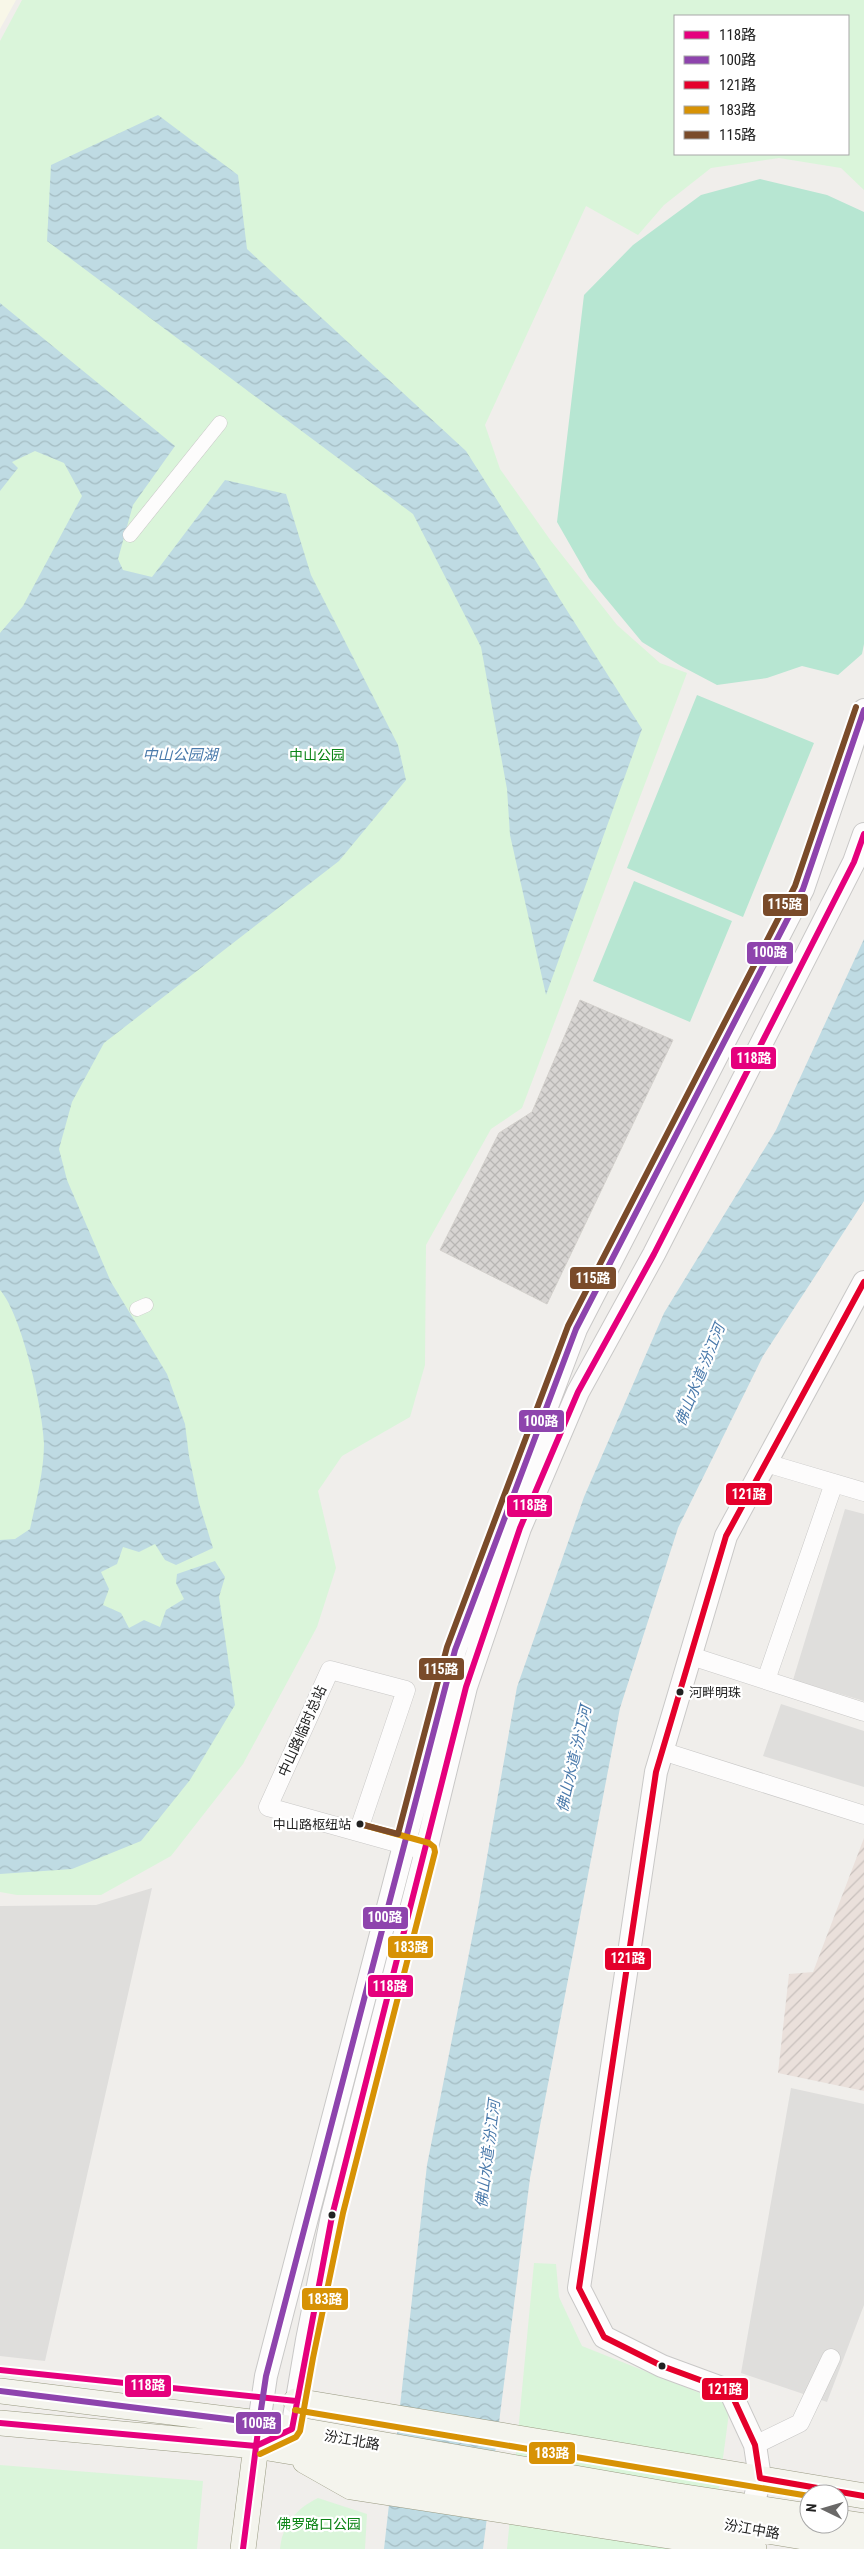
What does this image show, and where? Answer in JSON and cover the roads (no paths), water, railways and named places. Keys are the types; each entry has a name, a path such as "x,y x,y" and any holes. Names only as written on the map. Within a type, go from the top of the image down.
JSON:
{"main road":[{"name":"汾江北路","path":"0,2391 257,2434 351,2487 671,2515"},
{"path":"296,2401 864,2496"},
{"name":"汾江北路","path":"0,2423 257,2434 292,2429 671,2515"},
{"path":"243,2549 257,2434"},
{"name":"汾江中路","path":"671,2515 753,2506 799,2514"},
{"name":"汾江中路","path":"671,2515 756,2543 864,2547"},
{"path":"849,2524 864,2526"}],"street":[{"path":"130,535 220,422"},
{"path":"257,2434 263,2396 288,2287 455,1650 576,1329 803,889 864,710"},
{"path":"292,2429 332,2216 426,1852 466,1687 520,1528 578,1392 654,1254 854,862 864,834"},
{"path":"753,2506 760,2478 755,2445 730,2391 662,2366 604,2337 579,2288 656,1772 726,1536 861,1295"},
{"path":"766,1463 864,1492"},
{"path":"766,1680 834,1483"},
{"path":"691,1656 864,1712"},
{"name":"中山路临时总站","path":"330,1670 406,1690 358,1832 268,1807 330,1670"},
{"path":"662,1751 864,1815"},
{"path":"358,1832 426,1852"},
{"path":"755,2445 800,2422 831,2358"},
{"path":"263,2396 296,2401"}],"water":[{"path":"158,115 238,175 247,249 466,451 642,729 546,995 510,835 507,789 481,647 413,514 47,241 51,165"},
{"name":"中山公园湖","path":"0,303 175,446 133,505 118,559 123,570 152,577 225,480 286,494 311,575 398,745 406,780 339,861 104,1043 72,1102 59,1149 67,1180 111,1282 167,1374 185,1424 189,1456 199,1503 213,1548 176,1565 165,1560 155,1544 139,1552 123,1547 117,1564 101,1572 109,1589 103,1605 121,1613 129,1628 144,1620 160,1627 166,1610 184,1599 176,1583 177,1574 215,1561 225,1577 219,1597 235,1705 190,1780 141,1841 72,1869 0,1874 0,1540 15,1539 30,1529 41,1476 44,1443 40,1408 30,1363 16,1320 0,1290 0,633 23,606 82,496 64,463 35,451 12,462 18,468 0,491"},
{"name":"佛山水道-汾江河","path":"864,939 864,1201 763,1356 678,1528 620,1708 530,2178 483,2549 384,2549 427,2165 478,1908 517,1687 584,1497 664,1313 776,1130"}],"place":[{"name":"河畔明珠","path":"680,1692"},
{"name":"中山路枢纽站","path":"360,1824"}],"park label":[{"name":"中山公园","path":"317,755"},
{"name":"佛罗路口公园","path":"319,2524"}]}
